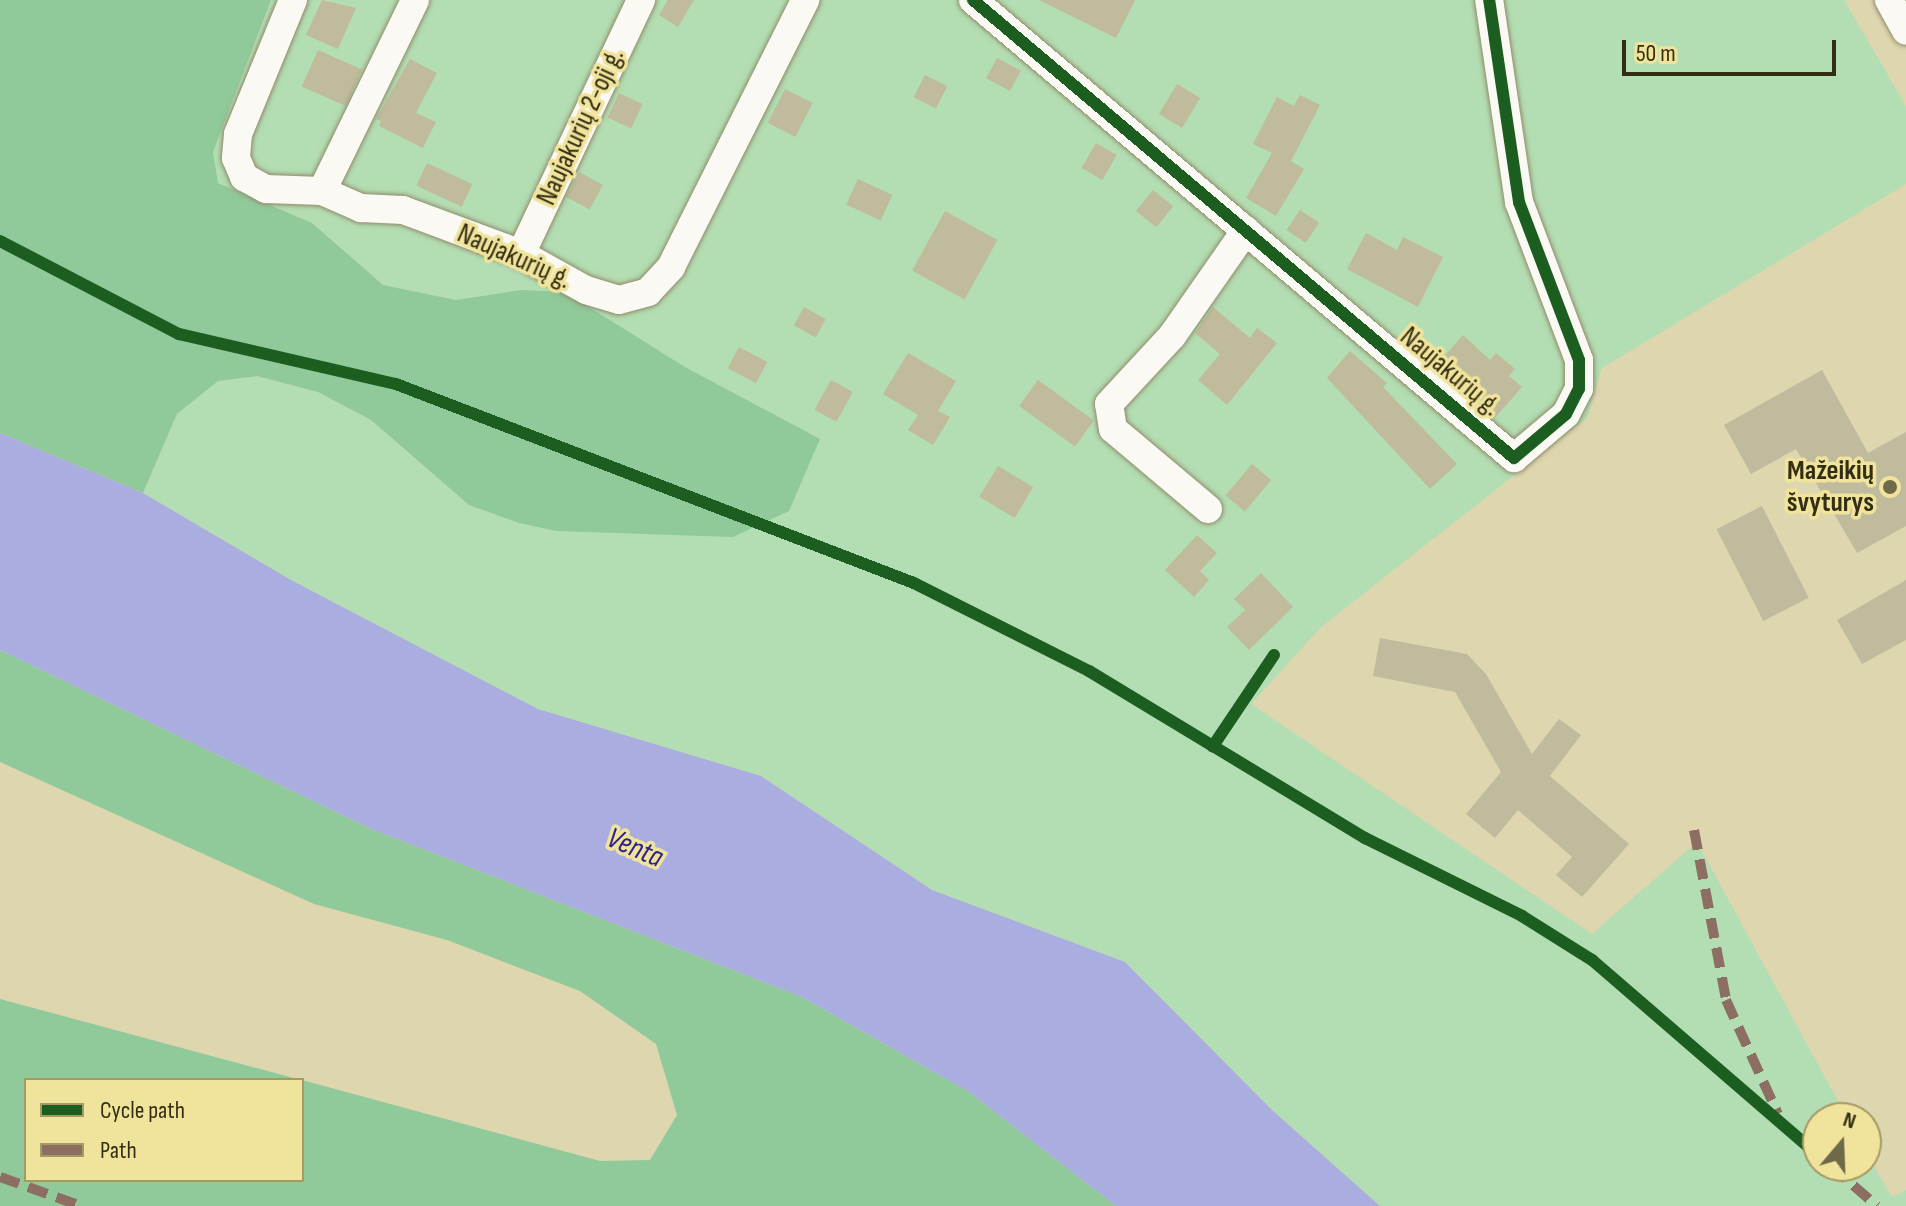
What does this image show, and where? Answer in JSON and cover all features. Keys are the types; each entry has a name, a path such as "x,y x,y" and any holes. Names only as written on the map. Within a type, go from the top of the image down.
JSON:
{"street":[{"name":"Naujakurių g.","path":"293,0 238,134 236,158 244,177 266,189 322,191 361,208 403,210 521,254 586,290 619,300 648,292 671,267 805,0"},
{"path":"322,191 415,0"},
{"name":"Naujakurių 2-oji g.","path":"521,254 641,0"},
{"name":"Naujakurių g.","path":"973,0 1514,458 1566,414 1579,389 1579,360 1519,202 1489,0"},
{"path":"1889,0 1906,31"},
{"path":"1208,509 1113,429 1109,404 1172,336 1246,230"}],"green space":[{"path":"0,0 271,0 213,152 218,183 312,223 383,285 456,300 521,290 565,292 685,367 820,439 789,511 733,537 556,531 519,523 469,505 371,420 318,392 257,376 218,381 177,414 143,493 0,433"},
{"path":"271,0 1844,0 1906,106 1906,184 1602,368 1587,418 1321,627 1251,704 1592,934 1697,842 1838,1102 1802,1102 1802,1182 1882,1180 1892,1197 1906,1190 1906,1206 1380,1206 1273,1111 1125,962 932,890 761,776 538,709 291,580 143,493 177,414 218,381 257,376 318,392 371,420 469,505 556,531 819,439 685,367 521,290 456,300 383,285 312,223 218,183 213,152"},
{"path":"0,650 369,828 802,997 969,1092 1116,1206 0,1206 0,999 294,1078 24,1078 24,1182 304,1182 304,1081 600,1161 650,1160 677,1115 656,1044 580,991 447,940 314,904 0,762"}],"water":[{"name":"Venta","path":"0,433 143,493 291,580 538,709 761,776 932,890 1125,962 1273,1111 1380,1206 1116,1206 969,1092 802,997 369,828 0,650"}],"building":[{"path":"322,0 356,8 338,49 306,35"},
{"path":"668,0 694,0 678,27 659,15"},
{"path":"1039,0 1135,0 1116,38"},
{"path":"318,50 362,70 346,106 302,87"},
{"path":"997,58 1021,71 1010,91 986,78"},
{"path":"410,59 437,73 416,113 436,122 423,148 379,126 381,121 376,119"},
{"path":"925,75 947,86 936,109 914,97"},
{"path":"1177,84 1200,98 1182,128 1159,114"},
{"path":"785,89 813,103 795,137 768,123"},
{"path":"619,93 643,104 631,128 608,117"},
{"path":"1300,95 1320,105 1291,161 1304,169 1276,216 1246,198 1272,153 1253,144 1277,97 1294,106"},
{"path":"1096,143 1117,155 1102,180 1082,168"},
{"path":"427,163 472,184 462,207 416,186"},
{"path":"579,172 603,185 590,209 566,197"},
{"path":"858,179 892,195 881,220 846,204"},
{"path":"1153,190 1173,206 1156,227 1136,211"},
{"path":"1300,210 1319,223 1306,243 1287,230"},
{"path":"945,211 997,240 965,300 912,270"},
{"path":"1366,233 1397,250 1403,237 1443,257 1418,307 1347,269"},
{"path":"804,307 826,319 816,337 794,325"},
{"path":"1213,307 1250,338 1257,328 1277,343 1227,405 1198,380 1220,354 1195,333"},
{"path":"1463,335 1490,360 1496,353 1515,369 1509,376 1522,387 1494,419 1434,368"},
{"path":"739,347 767,362 756,383 728,368"},
{"path":"1350,351 1387,383 1383,387 1457,464 1430,489 1327,378"},
{"path":"908,353 956,381 938,411 950,417 933,445 908,430 918,415 883,394"},
{"path":"1822,370 1868,453 1906,432 1906,526 1857,553 1796,449 1751,474 1724,425"},
{"path":"831,380 853,392 836,422 815,410"},
{"path":"1038,380 1094,421 1075,446 1019,406"},
{"path":"1252,464 1271,480 1245,511 1226,495"},
{"path":"998,466 1033,487 1015,518 979,497"},
{"path":"1762,506 1809,598 1763,621 1717,529"},
{"path":"1197,535 1217,553 1200,571 1209,580 1194,597 1165,570"},
{"path":"1261,573 1293,607 1249,650 1227,627 1245,610 1234,599"},
{"path":"1906,580 1906,640 1862,664 1837,620"},
{"path":"1380,638 1467,654 1486,674 1532,754 1559,719 1581,735 1550,776 1629,844 1582,897 1556,875 1572,857 1518,810 1495,838 1466,814 1501,772 1455,692 1373,676"}],"marked path":[{"path":"1694,830 1726,1000 1778,1114"},
{"path":"0,1177 81,1206"},
{"path":"1849,1182 1877,1206"}],"cycle path":[{"path":"973,0 1514,458 1566,414 1579,389 1579,360 1519,202 1489,0"},
{"path":"0,241 179,334 396,384 914,583 1089,671 1213,746"},
{"path":"1274,655 1213,746 1365,838 1522,916 1592,960 1802,1141"}],"place":[{"name":"Mažeikių švyturys","path":"1890,487"}]}
